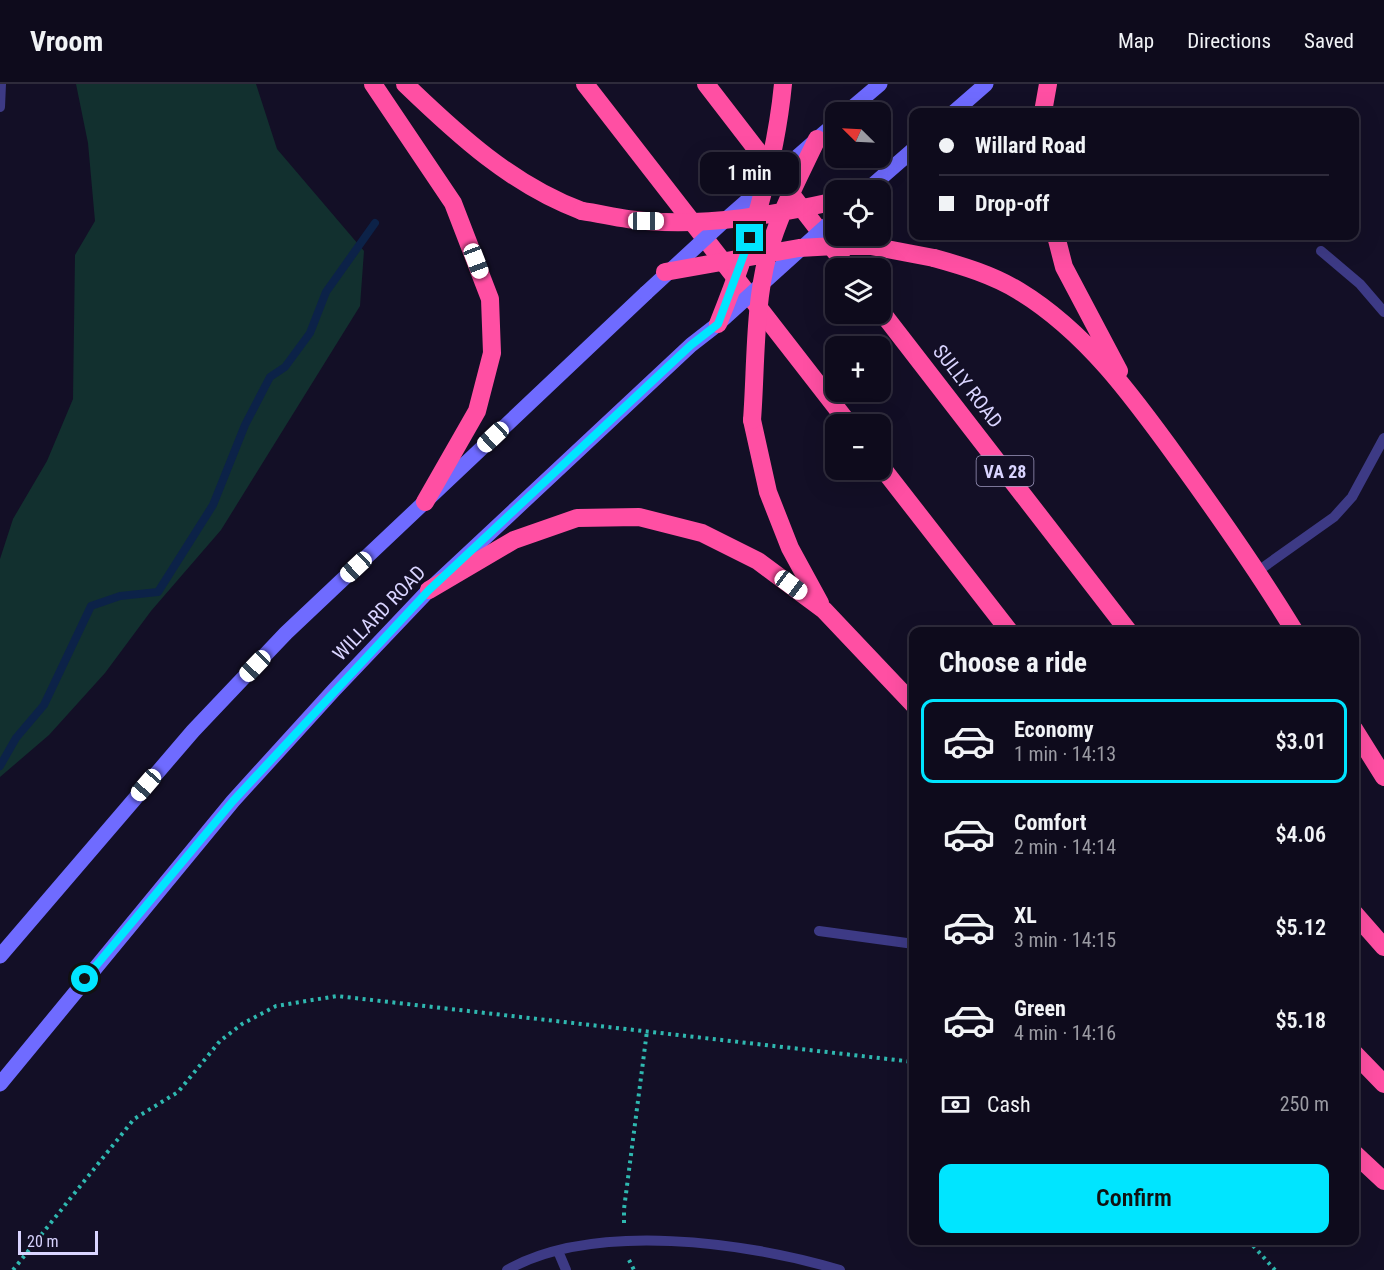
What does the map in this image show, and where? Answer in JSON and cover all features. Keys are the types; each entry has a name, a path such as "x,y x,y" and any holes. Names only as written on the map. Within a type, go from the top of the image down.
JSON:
{"highway":[{"path":"373,84 453,202 490,299 492,353 477,411 425,502"},
{"path":"405,84 447,124 504,171 549,199 582,211 646,221 724,221 781,213 825,203"},
{"path":"585,84 841,414"},
{"path":"706,84 840,258"},
{"path":"718,324 744,258 756,217 783,84"},
{"path":"1044,108 1048,84"},
{"path":"817,139 781,213 768,256 762,284 752,420 768,492 790,548 824,610"},
{"path":"1057,240 1064,267 1129,392"},
{"path":"665,272 768,256 799,248 871,246 934,258 977,270 1019,291 1072,331 1129,392 1258,571 1292,627"},
{"name":"SULLY ROAD","path":"891,324 1125,627"},
{"path":"891,479 1006,627"},
{"path":"429,590 514,540 577,518 639,517 702,533 758,561 824,610 909,700"},
{"path":"1359,737 1384,777"},
{"path":"1359,919 1384,947"},
{"path":"1359,1058 1384,1084"},
{"path":"1359,1158 1384,1181"}],"main road":[{"path":"859,102 880,84"},
{"path":"959,108 986,84"},
{"path":"0,956 193,731 286,633 665,272 825,132"},
{"path":"880,180 909,154"},
{"name":"WILLARD ROAD","path":"0,1084 233,801 429,590 691,345 718,324 799,248 825,227"}],"lane":[{"path":"0,107 1,84"},
{"path":"1321,251 1360,284 1384,312"},
{"path":"1258,571 1334,517 1352,497 1384,438"},
{"path":"819,931 909,943"},
{"path":"507,1270 538,1256 591,1243 658,1241 738,1248 840,1270"},
{"path":"558,1251 566,1270"}],"path":[{"path":"13,1270 134,1119 178,1092 220,1041 242,1024 276,1006 338,996 909,1061"},
{"path":"634,1270 626,1242 624,1209 647,1031"},
{"path":"1252,1245 1275,1270"}],"green space":[{"path":"76,84 256,84 277,149 364,251 360,306 221,530 151,611 105,673 49,735 0,777 0,559 13,519 47,461 73,399 75,255 95,221 88,143"}],"waterway":[{"path":"0,766 16,738 44,705 91,606 120,596 158,592 213,505 245,425 270,377 285,367 310,333 326,292 375,223"}],"route":[{"path":"85,979 233,801 429,590 691,345 718,324 750,238"}]}
